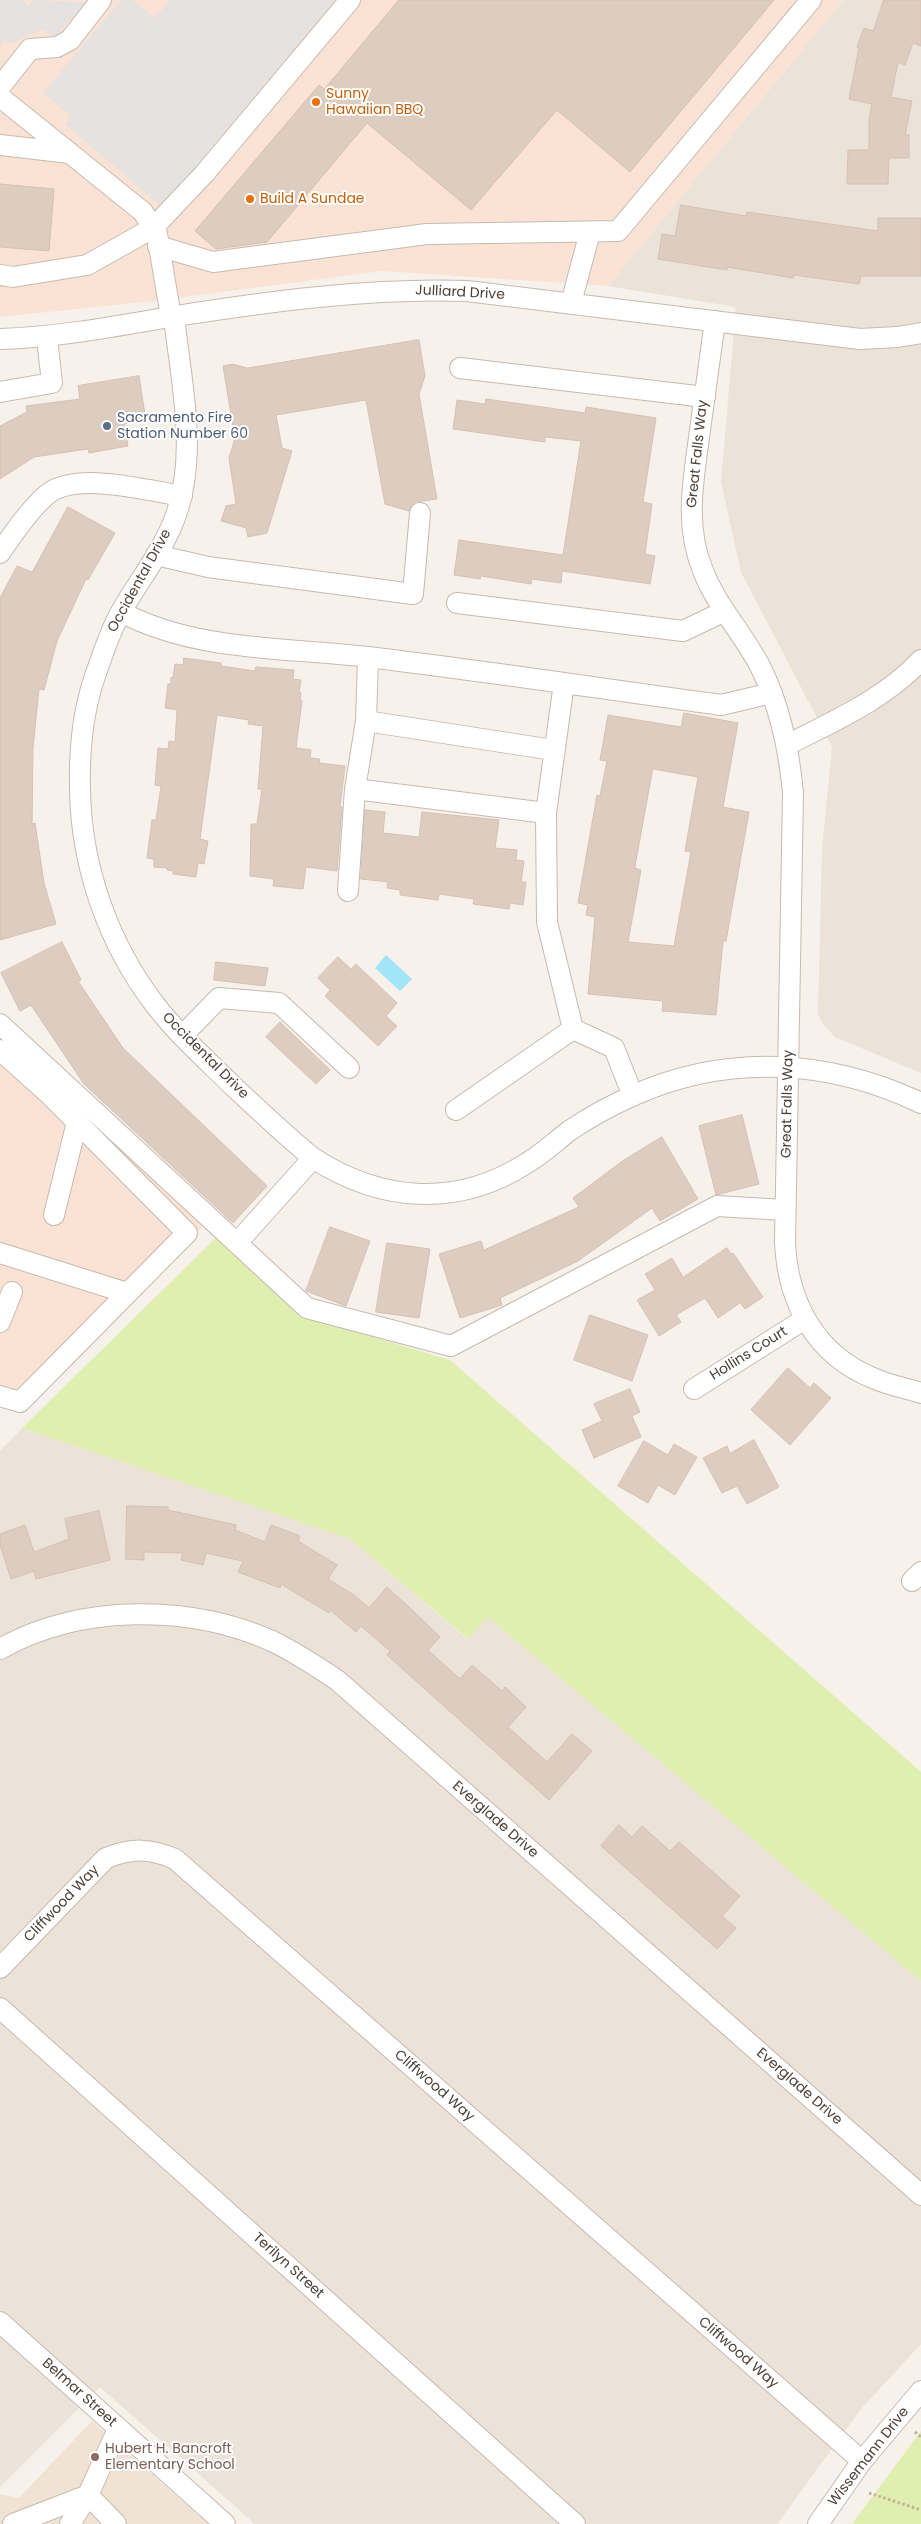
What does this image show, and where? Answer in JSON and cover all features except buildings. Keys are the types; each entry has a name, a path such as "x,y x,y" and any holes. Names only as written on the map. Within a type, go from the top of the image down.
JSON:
{"street":[{"path":"0,87 30,49 57,47 70,40 101,0"},
{"path":"0,275 13,276 87,265 156,237 205,173 350,0"},
{"path":"0,97 144,212 156,237 212,262 427,234 618,231 812,0"},
{"path":"0,145 70,153"},
{"path":"571,304 590,232"},
{"name":"Occidental Drive","path":"156,237 173,317 188,438 188,462 182,496 176,516 156,555 111,631 94,679 86,710 79,774 83,832 99,901 119,948 144,989 182,1036 313,1158 332,1171 364,1185 387,1191 412,1194 452,1192 498,1179 527,1163 585,1121 633,1096 687,1077 725,1070 788,1066 827,1070 892,1090 921,1104"},
{"name":"Julliard Drive","path":"0,339 47,338 243,306 421,290 467,291 860,339 897,337 921,333"},
{"name":"Great Falls Way","path":"715,321 690,500 692,531 701,568 714,596 760,666 772,693 787,745 793,793 785,1210 786,1268 792,1292 805,1319 824,1345 847,1365 874,1379 921,1393"},
{"path":"0,392 52,383 47,338"},
{"path":"460,368 704,396"},
{"path":"0,553 40,501 51,492 70,483 86,482 182,496"},
{"path":"156,555 208,566 413,594 420,513"},
{"path":"457,602 683,631 725,611"},
{"path":"121,612 171,633 211,643 368,657 721,704 772,693"},
{"path":"348,891 354,789 366,721 368,657"},
{"path":"787,745 849,714 888,689 921,660"},
{"path":"564,683 553,750 546,814 548,922 573,1029"},
{"path":"366,721 553,750"},
{"path":"354,789 546,814"},
{"path":"182,1036 219,998 279,1003 349,1068"},
{"path":"0,1024 306,1308 451,1346 718,1206 785,1210"},
{"path":"573,1029 614,1048 633,1096"},
{"path":"456,1110 573,1029"},
{"path":"0,1050 77,1122 187,1233 20,1402 0,1396"},
{"path":"54,1215 77,1122"},
{"path":"237,1244 313,1158"},
{"path":"0,1253 127,1294"},
{"path":"0,1322 12,1292"},
{"name":"Hollins Court","path":"694,1389 805,1319"},
{"name":"Everglade Drive","path":"0,1649 38,1632 76,1622 114,1615 158,1614 196,1619 234,1628 270,1641 305,1658 344,1686 921,2195"},
{"name":"Cliffwood Way","path":"0,1968 106,1858 123,1851 140,1849 158,1851 175,1859 862,2461"},
{"name":"Terilyn Street","path":"0,2008 575,2524"},
{"name":"Belmar Street","path":"0,2322 225,2524"},
{"name":"Wissemann Drive","path":"818,2524 862,2461 921,2391"},
{"path":"70,2524 88,2496 118,2429"},
{"path":"13,2524 88,2496"},
{"path":"88,2496 116,2524"}],"path":[{"path":"915,2432 921,2437"},
{"path":"870,2493 921,2510"}],"shaded area":[{"path":"0,0 843,0 608,286 382,271 154,301 0,317"},
{"path":"0,0 22,0 28,6 33,0 86,2 55,38 43,29 10,44 5,40 0,45"},
{"path":"121,0 132,0 155,18 170,0 335,0 162,207 65,124 71,116 43,93"},
{"path":"843,0 921,0 921,1073 835,1037 823,1024 818,1014 822,849 832,747 741,572 721,482 736,307 608,286"},
{"path":"0,1029 208,1221 25,1407 0,1399"},
{"path":"22,1428 350,1539 467,1639 488,1617 921,1981 921,2344 861,2409 777,2524 255,2524 100,2387 0,2487 0,1451"},
{"name":"Hubert H. Bancroft Elementary School","path":"92,2421 208,2524 0,2524 0,2494 19,2498"}],"green space":[{"path":"227,1227 306,1317 450,1360 921,1772 921,1981 488,1617 468,1639 350,1539 22,1428"},
{"path":"921,2431 921,2524 852,2524"}],"water":[{"path":"386,955 412,979 400,991 375,968"}],"place":[{"name":"Sunny Hawaiian BBQ","path":"316,102"},
{"name":"Build A Sundae","path":"250,199"},
{"name":"Sacramento Fire Station Number 60","path":"107,426"},
{"name":"Hubert H. Bancroft Elementary School","path":"95,2457"}]}
